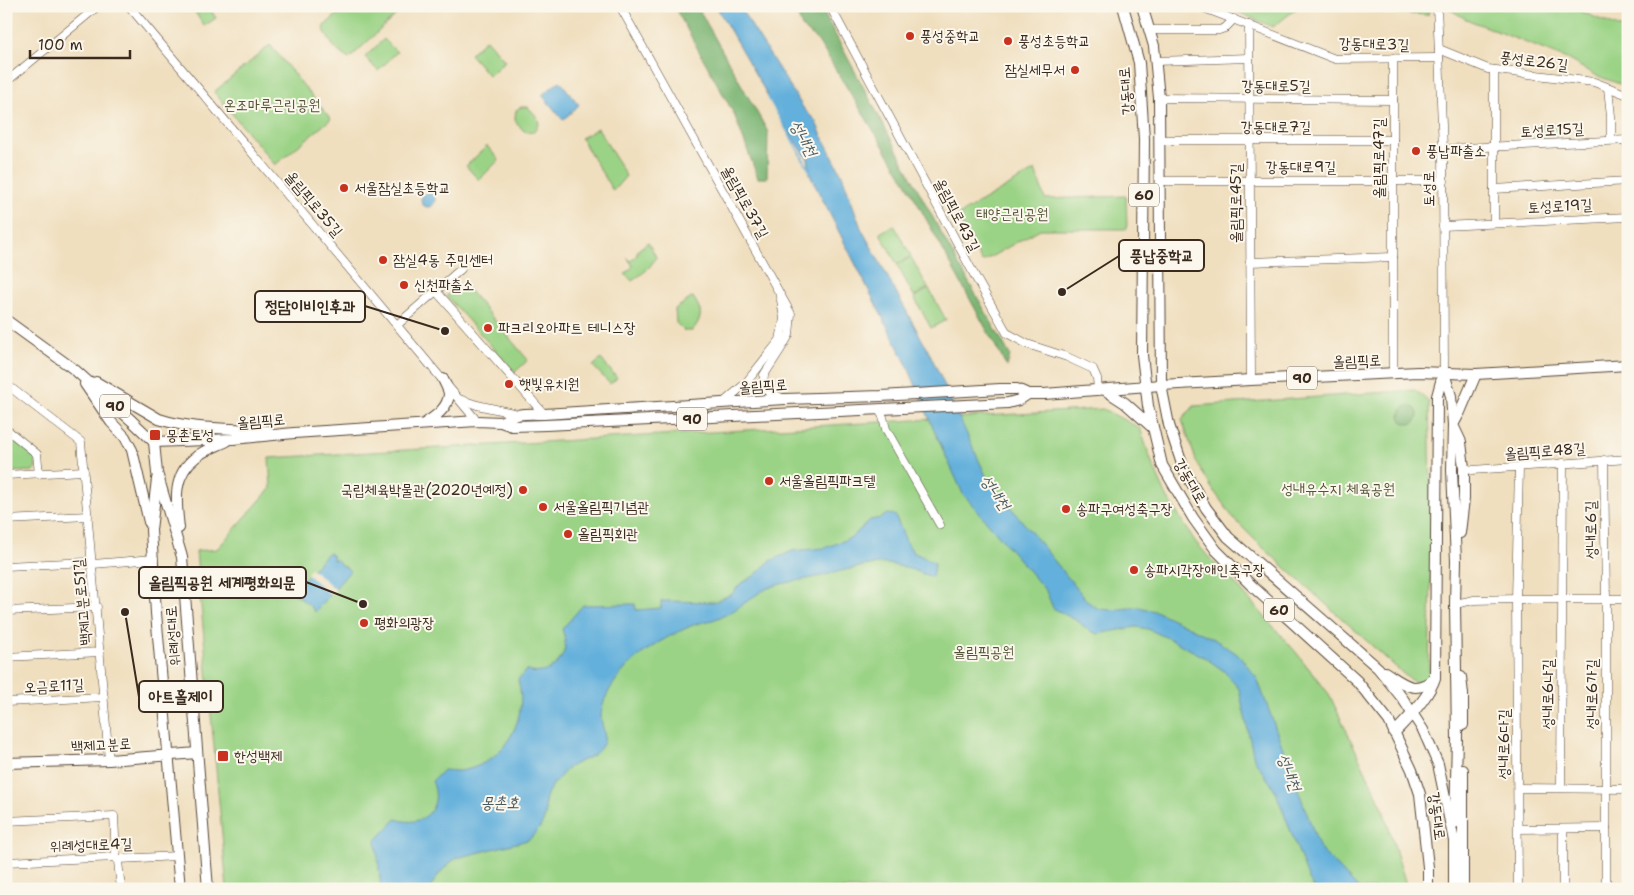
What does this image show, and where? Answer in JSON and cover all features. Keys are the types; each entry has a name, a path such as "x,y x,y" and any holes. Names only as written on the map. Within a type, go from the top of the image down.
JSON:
{"main road":[{"name":"강동대로","path":"1123,6 1139,63 1144,139 1142,355 1148,406 1162,465 1193,518 1216,550 1252,586 1357,681 1389,721 1412,770 1420,794 1427,857 1428,889"},
{"name":"강동대로","path":"1142,6 1150,30 1156,61 1158,98 1161,385 1169,425 1184,470 1206,508 1228,537 1378,668 1403,699 1423,730 1438,764 1454,841"},
{"name":"90","path":"6,320 75,370 159,419 214,428 294,433"},
{"name":"올림픽로","path":"502,422 518,414 785,399 1000,389 1017,389 1028,394 1251,380 1393,374 1476,374 1628,364"},
{"path":"75,370 111,422 125,437 132,450 151,530"},
{"name":"90","path":"75,370 154,442"},
{"path":"1394,733 1412,713 1432,686 1435,678 1437,396 1444,373"},
{"name":"강동대로","path":"1444,373 1450,396 1453,425 1452,470 1456,561 1457,737 1454,889"},
{"path":"1456,561 1464,499 1464,468 1462,442 1453,425 1476,374"},
{"path":"422,425 440,413 445,405 449,393 443,379"},
{"path":"1102,390 1125,403 1153,428"},
{"name":"올림픽로","path":"154,442 477,421 502,422 512,426 881,410 1008,403 1028,394"},
{"path":"182,557 176,502 177,486 188,464 196,456 233,438"},
{"name":"위례성대로","path":"154,442 157,473 182,557 208,889"},
{"name":"위례성대로","path":"157,473 151,530 156,614 180,889"},
{"path":"1436,590 1440,600 1446,604 1455,604"},
{"path":"1456,640 1464,694 1462,889"},
{"path":"1378,668 1414,688 1421,687 1435,678"},
{"path":"162,681 172,699 182,704 188,703 193,697"},
{"name":"백제고분로","path":"6,763 110,760 196,754"}],"street":[{"path":"6,82 98,6"},
{"name":"올림픽로35길","path":"129,6 477,421"},
{"name":"올림픽로37길","path":"620,6 781,296 784,319 780,340 745,384 722,404"},
{"name":"올림픽로43길","path":"830,6 1007,332 1027,344 1093,368 1102,390"},
{"name":"강동대로3길","path":"1199,6 1335,59 1439,58"},
{"name":"토성로","path":"1437,6 1444,181 1444,373"},
{"path":"1150,30 1219,30 1225,28 1234,19"},
{"name":"올림픽로45길","path":"1249,25 1251,380"},
{"name":"풍성로26길","path":"1439,49 1488,69 1594,82 1628,95"},
{"path":"1156,61 1249,58"},
{"name":"올림픽로47길","path":"1393,58 1393,374"},
{"path":"1494,70 1494,223"},
{"path":"1608,88 1611,140"},
{"name":"강동대로5길","path":"1158,98 1393,100"},
{"name":"강동대로7길","path":"1159,140 1393,140"},
{"path":"1628,140 1628,147"},
{"name":"토성로15길","path":"1443,149 1628,140"},
{"name":"강동대로9길","path":"1160,181 1444,181"},
{"name":"토성로19길","path":"1494,189 1628,181"},
{"name":"토성로19길","path":"1443,226 1628,216"},
{"path":"1250,262 1393,257"},
{"path":"397,325 461,269"},
{"path":"436,291 544,414"},
{"path":"781,296 791,314 788,335 764,375 763,383 767,391 785,399"},
{"name":"백제고분로51길","path":"6,384 81,442 110,760"},
{"path":"459,398 477,405 518,414"},
{"path":"881,410 886,429 940,525"},
{"path":"6,429 37,454 39,474"},
{"name":"올림픽로48길","path":"1464,468 1472,470 1628,459"},
{"name":"성내로6길","path":"1604,460 1606,599"},
{"name":"성내로6길","path":"1562,599 1563,463"},
{"path":"1516,599 1519,466"},
{"path":"6,475 84,471"},
{"path":"6,520 88,516"},
{"path":"6,566 88,562 93,564 154,559"},
{"name":"성내로6다길","path":"1516,599 1518,889"},
{"name":"성내로6나길","path":"1561,788 1562,599"},
{"name":"성내로6가길","path":"1606,599 1606,889"},
{"path":"1455,604 1474,600 1628,599"},
{"path":"6,611 97,607"},
{"path":"6,656 100,652"},
{"name":"오금로11길","path":"6,702 104,697"},
{"path":"1518,788 1628,789"},
{"path":"6,821 114,816 116,857 118,860 121,889"},
{"path":"1518,829 1606,828"},
{"path":"1563,829 1563,889"},
{"name":"위례성대로4길","path":"6,862 177,856"}],"green space":[{"path":"203,6 208,6 216,18 204,26 195,12"},
{"path":"347,6 393,6 398,13 349,59 333,45 323,27"},
{"path":"674,6 697,6 768,132 767,178 758,178 734,114"},
{"path":"794,6 820,6 946,242 1010,355 1007,367 908,186 818,41 802,27"},
{"path":"1215,6 1300,6 1273,27 1233,10 1215,8"},
{"path":"1360,6 1430,6 1428,15 1381,12"},
{"path":"1449,6 1564,6 1628,31 1628,87 1595,75 1567,59 1466,19 1449,9"},
{"path":"384,39 397,52 378,71 365,57"},
{"path":"486,39 505,61 489,76 470,54"},
{"name":"온조마루근린공원","path":"270,45 331,119 275,165 214,92"},
{"path":"521,107 528,107 537,117 539,123 534,132 524,131 516,122 516,110"},
{"path":"1542,124 1557,124 1557,137 1542,138"},
{"path":"598,128 626,176 613,191 581,138"},
{"path":"487,146 499,160 479,180 466,166"},
{"name":"태양근린공원","path":"1035,170 1045,199 1126,196 1127,229 1040,229 982,262 957,216"},
{"path":"894,225 911,256 897,264 880,233"},
{"path":"648,242 656,257 648,268 632,281 625,274 633,266 627,257 631,261 636,256 638,250"},
{"path":"911,257 928,288 914,296 897,265"},
{"name":"파크리오아파트 테니스장","path":"464,284 528,360 515,372 446,296"},
{"path":"929,289 946,320 931,328 914,297"},
{"path":"693,297 699,307 700,318 692,331 684,331 676,323 675,309"},
{"path":"601,359 617,378 610,384 593,366"},
{"name":"성내유수지 체육공원","path":"1415,390 1429,402 1432,530 1429,674 1422,682 1414,682 1408,678 1259,544 1234,519 1211,487 1197,463 1182,420 1194,406"},
{"path":"1409,406 1415,409 1418,415 1415,421 1409,424 1403,421 1400,415 1403,409"},
{"name":"올림픽공원","path":"1103,409 1140,428 1152,463 1167,497 1195,541 1295,651 1329,694 1382,806 1405,881 1405,889 227,889 196,551 217,549 271,488 269,458"},
{"path":"6,433 35,455 36,467 33,471 6,472"}],"water":[{"name":"성내천","path":"716,6 739,6 804,109 815,120 842,175 861,228 931,356 987,478 1088,602 1099,609 1111,610 1139,607 1158,612 1214,639 1239,655 1257,678 1320,849 1359,889 1315,889 1309,880 1275,790 1254,759 1239,689 1224,671 1204,657 1148,629 1136,627 1097,634 1053,608 1046,591 963,494 908,367 814,183 810,174 808,159 788,131"},
{"path":"560,81 579,105 563,120 542,95"},
{"path":"425,193 431,193 435,200 431,207 425,207 421,203 421,197"},
{"name":"몽촌호","path":"887,514 895,515 913,552 935,563 932,577 899,566 881,564 863,566 785,583 766,589 725,615 673,634 650,648 630,664 611,687 601,713 604,734 603,744 590,757 568,768 549,790 545,802 544,819 531,838 457,858 445,868 429,889 381,889 376,840 396,819 415,821 429,814 435,799 432,781 443,770 458,771 474,768 488,761 499,751 509,739 520,711 521,695 518,680 526,670 540,672 553,667 558,662 565,649 562,629 583,605 635,604 636,610 661,608 661,601 714,602 732,594 740,584 754,576 770,561 792,551 824,548 838,543 852,537 870,520 881,518"},
{"path":"327,553 333,556 333,560 337,560 341,566 350,571 315,612 294,591"}],"pier":[{"path":"311,568 336,590 331,595 307,574"}],"waterway":[{"name":"성내천","path":"768,97 811,173"}],"place":[{"name":"풍성중학교","path":"910,36"},
{"name":"풍성초등학교","path":"1008,41"},
{"name":"잠실세무서","path":"1075,70"},
{"name":"풍납파출소","path":"1416,151"},
{"name":"서울잠실초등학교","path":"344,188"},
{"name":"잠실4동 주민센터","path":"383,260"},
{"name":"신천파출소","path":"404,285"},
{"name":"풍납중학교","path":"1062,292"},
{"name":"파크리오아파트 테니스장","path":"488,328"},
{"name":"정담이비인후과","path":"445,331"},
{"name":"햇빛유치원","path":"509,384"},
{"name":"몽촌토성","path":"155,435"},
{"name":"서울올림픽파크텔","path":"769,481"},
{"name":"국립체육박물관(2020년예정)","path":"523,490"},
{"name":"서울올림픽기념관","path":"543,507"},
{"name":"송파구여성축구장","path":"1066,509"},
{"name":"올림픽회관","path":"568,534"},
{"name":"송파시각장애인축구장","path":"1134,570"},
{"name":"올림픽공원 세계평화의문","path":"363,604"},
{"name":"아트홀제이","path":"125,612"},
{"name":"평화의광장","path":"364,623"},
{"name":"한성백제","path":"223,756"}]}
